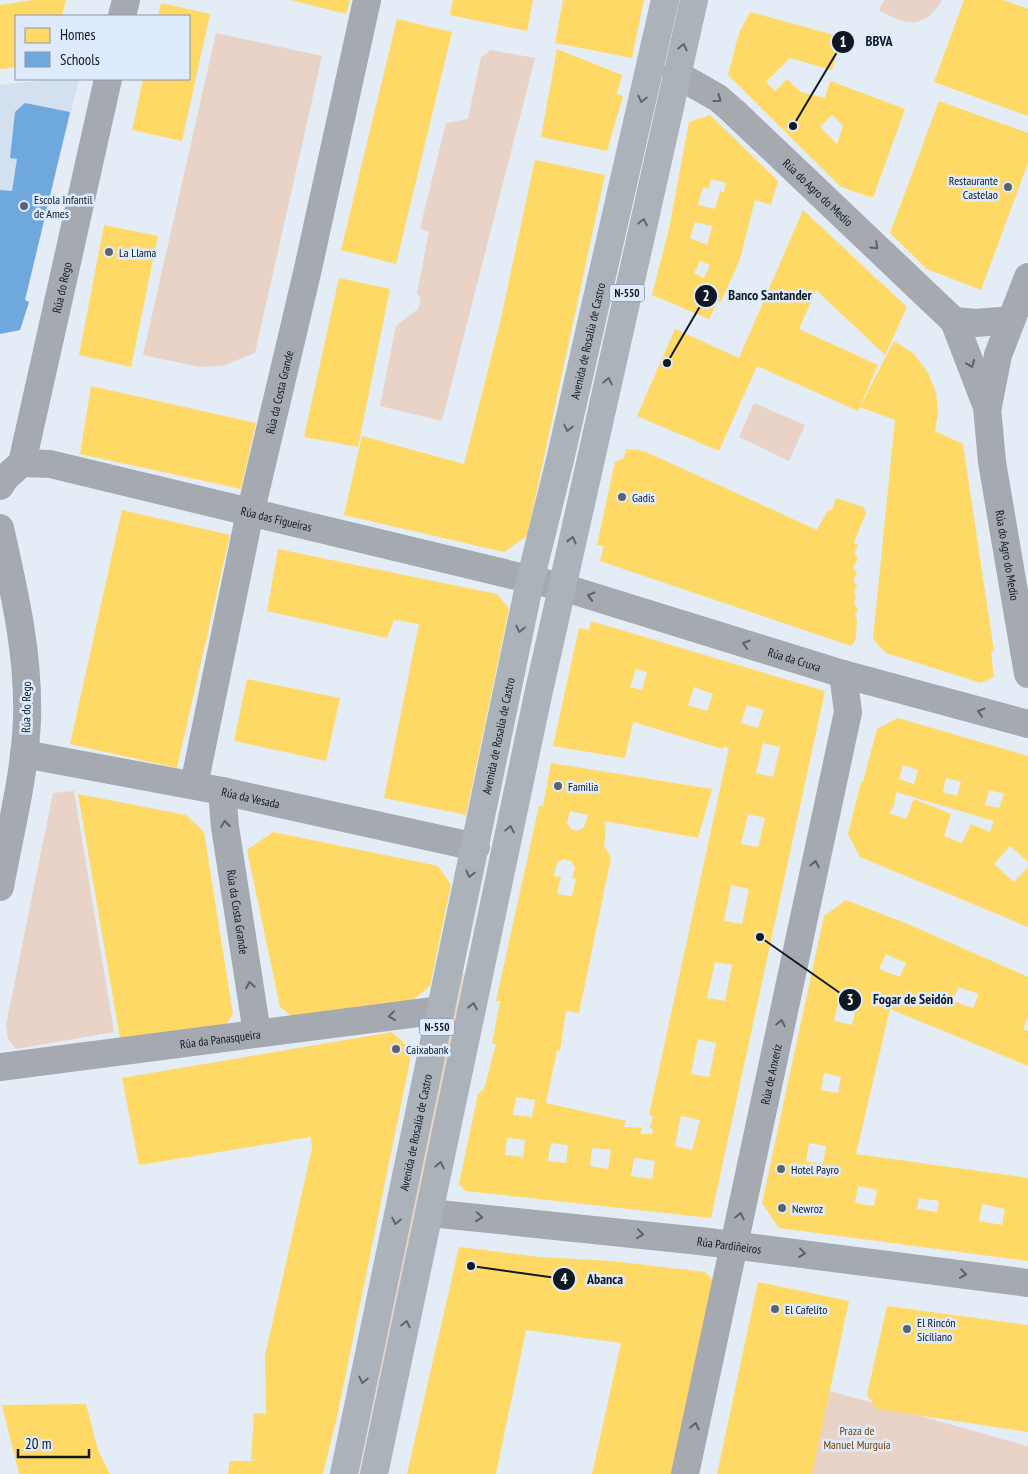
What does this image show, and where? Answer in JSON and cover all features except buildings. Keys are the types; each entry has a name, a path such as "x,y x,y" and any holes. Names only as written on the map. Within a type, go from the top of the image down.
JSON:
{"highway":[{"name":"Avenida de Rosalía de Castro","path":"344,1474 530,581 560,460 665,0"},
{"name":"N-550","path":"374,1474 562,587 694,0"}],"street":[{"path":"122,15 126,0"},
{"name":"Rúa da Costa Grande","path":"194,785 250,512 305,282 367,0"},
{"name":"Rúa do Agro do Medio","path":"676,74 718,98 733,111 954,321 987,407 992,462 1028,674"},
{"name":"Rúa do Rego","path":"7,472 108,80"},
{"path":"987,407 994,371 1028,276"},
{"path":"954,321 976,323 1011,320"},
{"name":"Rúa das Figueiras","path":"7,472 50,464 530,581 562,587"},
{"name":"Rúa do Rego","path":"0,528 24,646 27,719 24,754 0,887"},
{"name":"Rúa da Cruxa","path":"562,587 843,674 1028,724"},
{"name":"Rúa de Anxeriz","path":"685,1474 848,712 843,674"},
{"name":"Rúa da Vesada","path":"24,754 222,790 476,847"},
{"name":"Rúa da Costa Grande","path":"222,790 225,827 257,1033"},
{"name":"Rúa da Panasqueira","path":"0,1067 440,1010"},
{"name":"Rúa Pardiñeiros","path":"430,1213 734,1245 1028,1283"}],"shaded area":[{"name":"Escola Infantil de Ames","path":"45,80 79,80 25,300 29,302 20,330 0,334 0,85"}],"green space":[{"path":"884,0 942,0 929,16 921,21 906,22 879,10"},
{"path":"216,33 322,56 255,353 222,366 200,367 143,355"},
{"path":"491,50 535,58 442,421 380,406 396,326 418,309 421,298 417,293 429,232 420,228 446,123 468,119 481,57"},
{"path":"754,403 805,425 789,461 739,437"},
{"path":"74,791 114,1032 16,1049 8,1039 6,1025 53,793"},
{"path":"461,973 466,974 359,1474 353,1474"},
{"name":"Praza de Manuel Murguía","path":"830,1391 1028,1446 1028,1474 811,1474"}],"place":[{"name":"BBVA","path":"793,126"},
{"name":"Restaurante Castelao","path":"1008,187"},
{"name":"Escola Infantil de Ames","path":"24,206"},
{"name":"La Llama","path":"109,252"},
{"name":"Banco Santander","path":"667,363"},
{"name":"Gadis","path":"622,497"},
{"name":"Familia","path":"558,786"},
{"name":"Fogar de Seidón","path":"760,937"},
{"name":"Caixabank","path":"396,1049"},
{"name":"Hotel Payro","path":"781,1169"},
{"name":"Newroz","path":"782,1208"},
{"name":"Abanca","path":"471,1266"},
{"name":"El Cafelito","path":"775,1309"},
{"name":"El Rincón Siciliano","path":"907,1329"}]}
